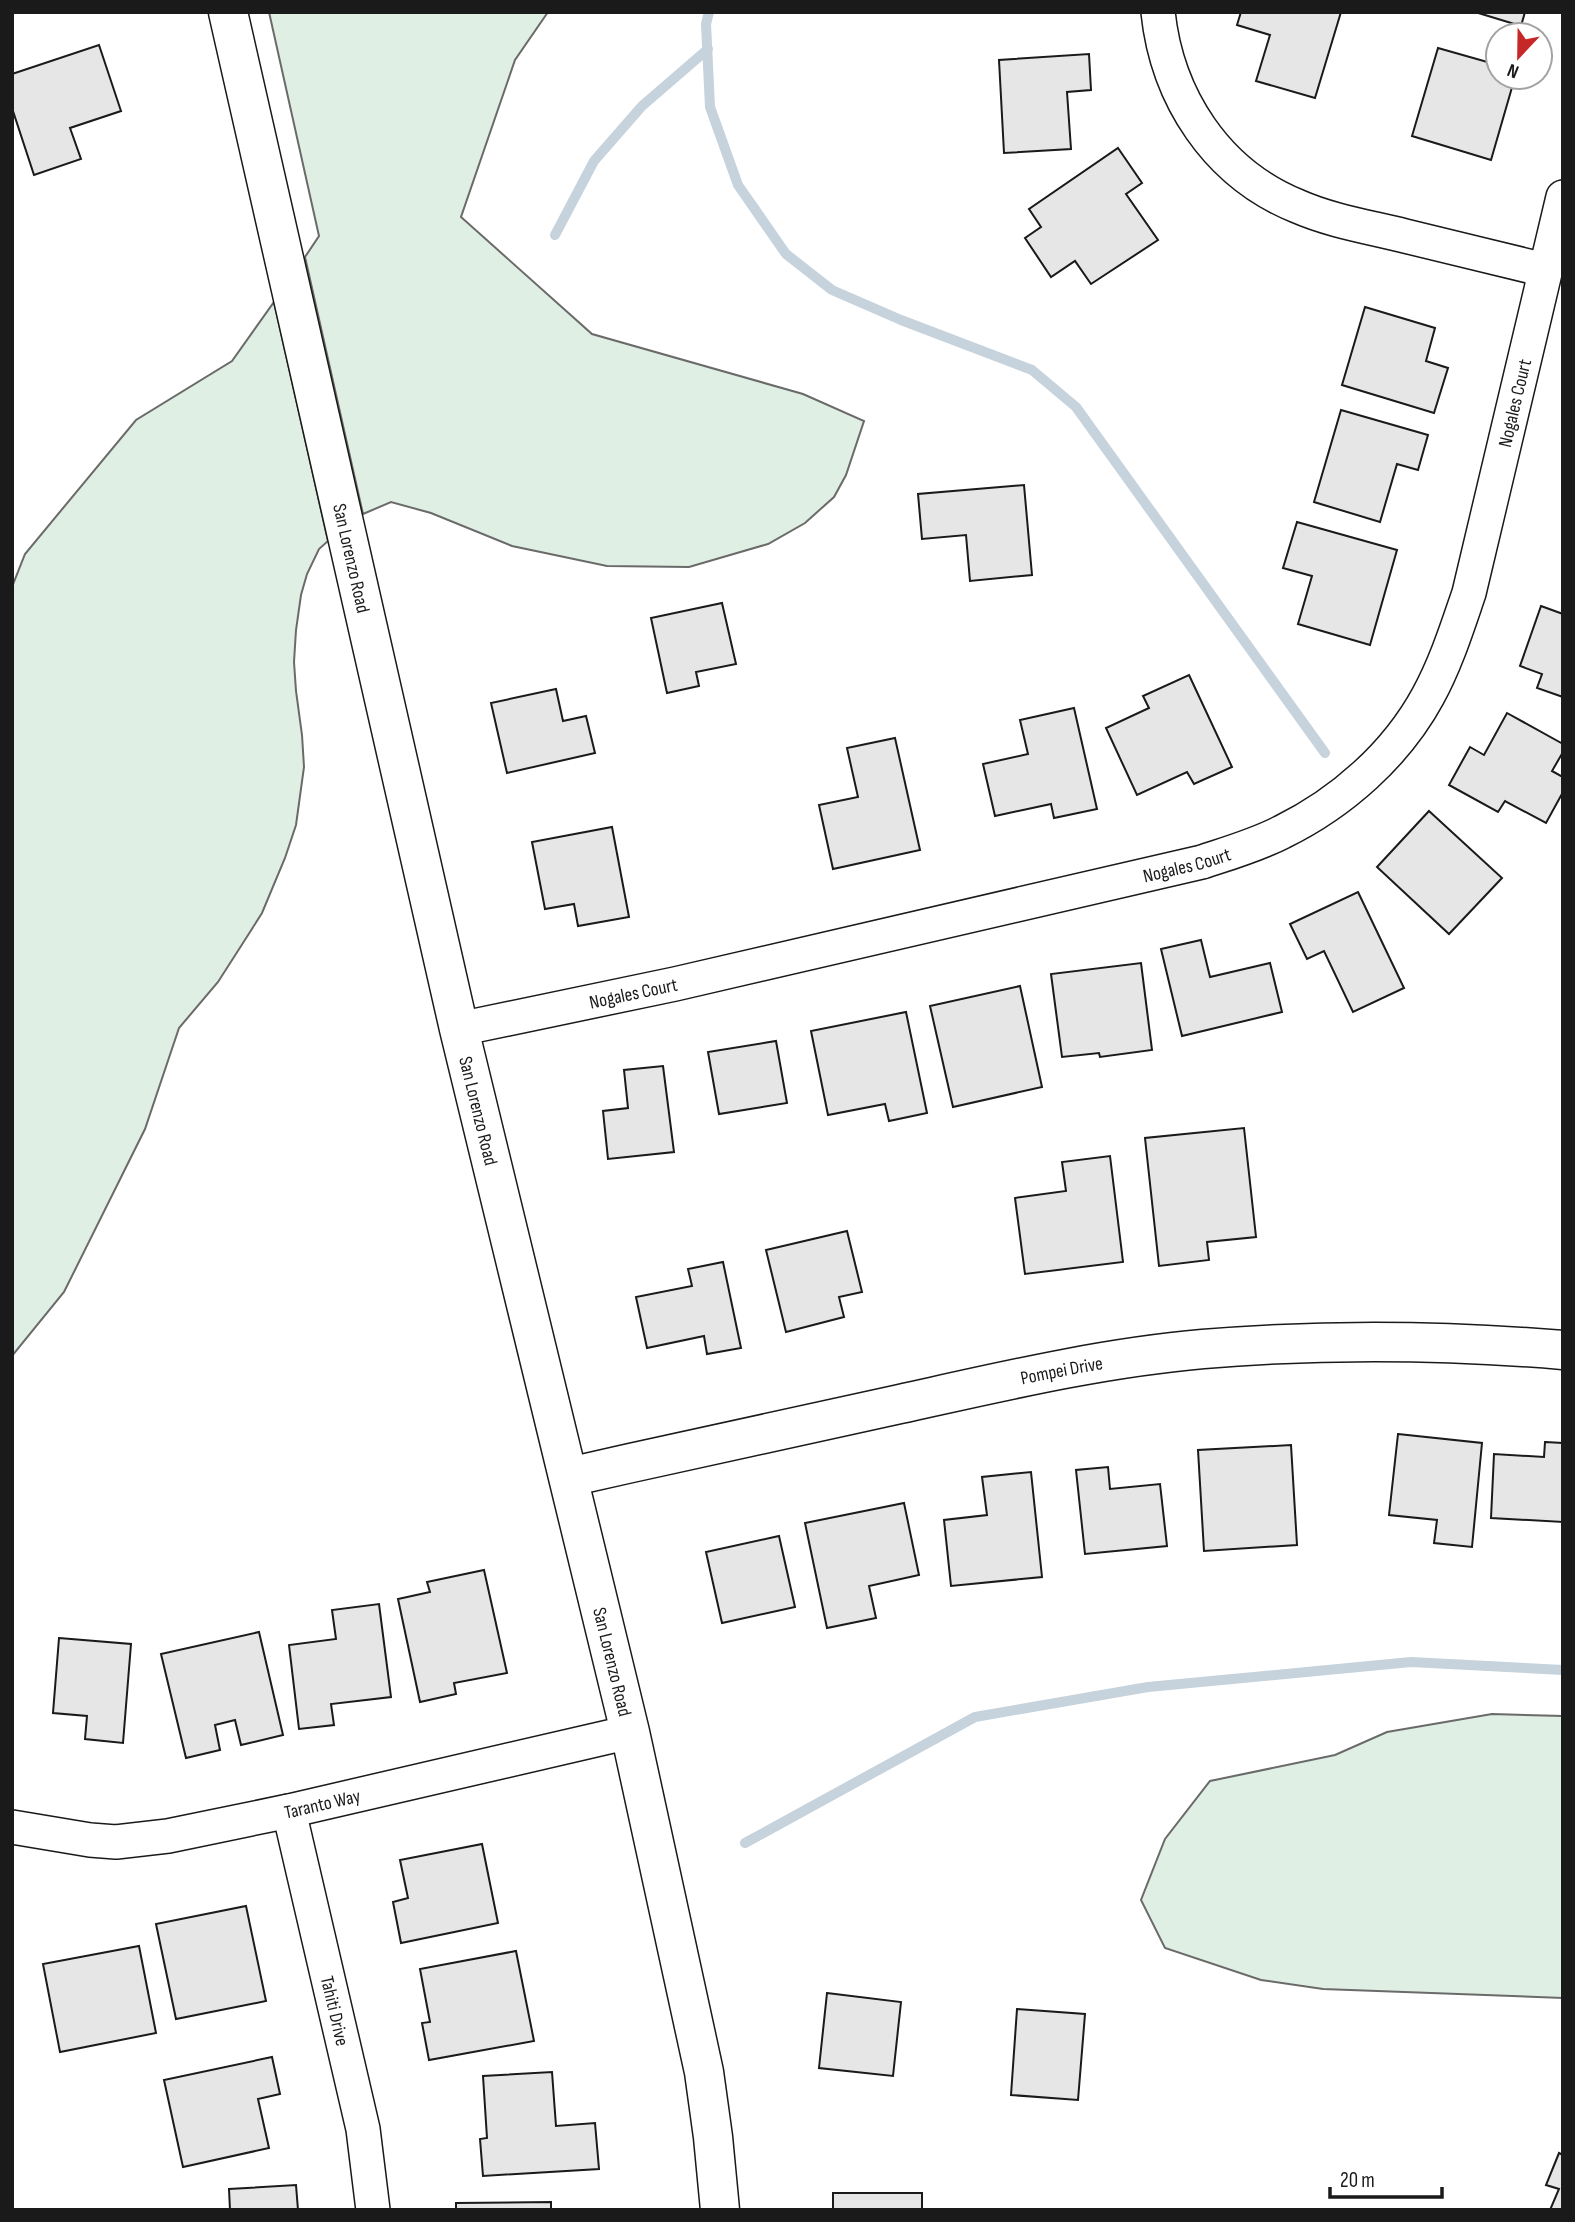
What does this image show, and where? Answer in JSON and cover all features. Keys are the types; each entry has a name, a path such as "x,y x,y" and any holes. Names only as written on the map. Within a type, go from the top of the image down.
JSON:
{"street":[{"name":"San Lorenzo Road","path":"229,12 459,1029 630,1732 704,2072 720,2210"},
{"path":"1158,12 1160,37 1169,69 1185,104 1203,134 1224,158 1248,179 1297,207 1334,219 1545,270"},
{"name":"Nogales Court","path":"459,1029 676,984 1202,862 1281,833 1312,816 1346,792 1377,763 1404,732 1427,697 1452,643 1469,593 1563,197"},
{"name":"Pompei Drive","path":"569,1477 1050,1371 1140,1357 1203,1349 1371,1342 1438,1342 1563,1350"},
{"name":"Taranto Way","path":"12,1827 90,1840 129,1841 168,1836 289,1811 630,1732"},
{"name":"Tahiti Drive","path":"289,1811 363,2129 373,2210"}],"green space":[{"path":"269,12 548,12 515,60 461,217 592,334 803,394 864,421 846,475 834,497 805,523 768,544 689,567 607,566 512,546 431,513 391,502 363,514 305,257 319,236"},
{"path":"274,302 328,541 319,549 307,574 296,630 294,662 304,767 296,825 262,913 218,982 179,1028 145,1129 64,1292 12,1356 12,587 25,554 136,420 232,361"},
{"path":"1492,1714 1563,1716 1563,1998 1323,1989 1261,1980 1165,1948 1141,1900 1165,1839 1210,1781 1335,1755 1387,1732"}],"building":[{"path":"1241,12 1341,12 1315,98 1256,81 1270,35 1237,25"},
{"path":"1475,12 1525,12 1522,21 1505,21"},
{"path":"99,45 121,111 70,128 81,159 34,175 12,108 12,74"},
{"path":"1438,48 1484,61 1484,91 1511,91 1491,160 1412,136"},
{"path":"1089,54 1091,90 1067,92 1071,149 1004,153 999,60"},
{"path":"1118,148 1142,183 1126,194 1158,240 1091,284 1075,261 1051,277 1025,238 1041,227 1029,209"},
{"path":"1365,307 1435,328 1426,361 1448,368 1434,413 1342,385"},
{"path":"1341,410 1428,435 1418,470 1397,464 1380,522 1314,502"},
{"path":"1024,485 1032,575 970,581 966,535 922,539 918,494"},
{"path":"1297,522 1397,550 1370,645 1298,624 1312,576 1283,568"},
{"path":"722,603 736,664 696,672 699,686 667,693 651,618"},
{"path":"1541,606 1563,614 1563,697 1537,688 1542,674 1520,666"},
{"path":"1189,675 1232,767 1194,784 1187,772 1137,795 1106,728 1149,708 1143,696"},
{"path":"556,689 563,721 586,716 595,753 507,773 491,703"},
{"path":"1074,708 1097,809 1054,818 1051,804 995,816 983,764 1028,754 1020,720"},
{"path":"1507,713 1563,744 1563,752 1552,771 1563,777 1563,792 1546,823 1505,801 1498,812 1449,785 1470,747 1484,755"},
{"path":"895,738 920,850 833,869 819,805 858,797 847,748"},
{"path":"1429,811 1502,878 1449,934 1377,867"},
{"path":"612,827 629,917 578,926 574,904 545,909 532,842"},
{"path":"1358,892 1404,988 1353,1012 1324,951 1307,959 1290,924"},
{"path":"1201,940 1210,977 1270,963 1282,1012 1182,1036 1161,949"},
{"path":"1141,963 1152,1050 1100,1057 1099,1053 1062,1057 1051,974"},
{"path":"1020,986 1042,1087 953,1107 930,1006"},
{"path":"906,1012 927,1113 889,1121 885,1104 828,1115 811,1031"},
{"path":"776,1041 787,1103 719,1114 708,1052"},
{"path":"663,1066 674,1152 608,1159 603,1111 628,1108 624,1070"},
{"path":"1244,1128 1256,1237 1207,1242 1209,1260 1159,1266 1145,1138"},
{"path":"1110,1156 1123,1262 1025,1274 1015,1198 1066,1191 1062,1162"},
{"path":"847,1231 862,1292 839,1297 844,1317 786,1332 766,1250"},
{"path":"723,1262 741,1348 707,1354 704,1336 647,1348 636,1297 692,1286 688,1269"},
{"path":"1398,1434 1482,1443 1472,1547 1434,1543 1437,1520 1389,1515"},
{"path":"1545,1442 1563,1443 1563,1522 1491,1518 1494,1454 1544,1457"},
{"path":"1291,1445 1297,1545 1204,1551 1198,1450"},
{"path":"1108,1467 1110,1489 1160,1484 1167,1546 1085,1554 1076,1470"},
{"path":"1031,1472 1042,1577 951,1586 944,1520 987,1515 982,1477"},
{"path":"904,1503 919,1575 869,1586 876,1618 827,1628 805,1523"},
{"path":"779,1536 795,1607 722,1623 706,1552"},
{"path":"484,1570 507,1673 454,1683 456,1694 420,1702 398,1599 430,1592 427,1582"},
{"path":"379,1604 391,1697 331,1704 334,1725 299,1729 289,1645 336,1639 332,1610"},
{"path":"259,1632 283,1735 241,1745 235,1720 215,1725 220,1750 186,1758 161,1654"},
{"path":"59,1638 131,1644 123,1743 85,1739 87,1716 53,1713"},
{"path":"482,1844 498,1923 401,1943 393,1902 408,1898 400,1860"},
{"path":"246,1906 266,2001 176,2019 156,1924"},
{"path":"139,1946 156,2033 60,2052 43,1964"},
{"path":"516,1951 534,2041 429,2060 422,2023 430,2022 420,1969"},
{"path":"827,1993 901,2002 893,2076 819,2068"},
{"path":"1017,2009 1085,2014 1078,2100 1011,2095"},
{"path":"272,2057 280,2094 258,2099 269,2148 183,2167 164,2080"},
{"path":"552,2072 556,2126 595,2123 599,2169 483,2176 480,2139 487,2138 483,2076"},
{"path":"1559,2153 1563,2155 1563,2210 1550,2210 1559,2189 1546,2185"},
{"path":"296,2185 298,2210 230,2210 229,2189"},
{"path":"833,2193 922,2193 922,2210 833,2210"},
{"path":"551,2202 551,2210 456,2210 456,2203"}],"waterway":[{"path":"709,12 706,24 710,107 738,185 786,254 832,290 901,320 1032,370 1076,407 1325,753"},
{"path":"555,235 594,161 642,106 708,49"},
{"path":"745,1843 975,1717 1148,1687 1411,1662 1563,1670"}]}
